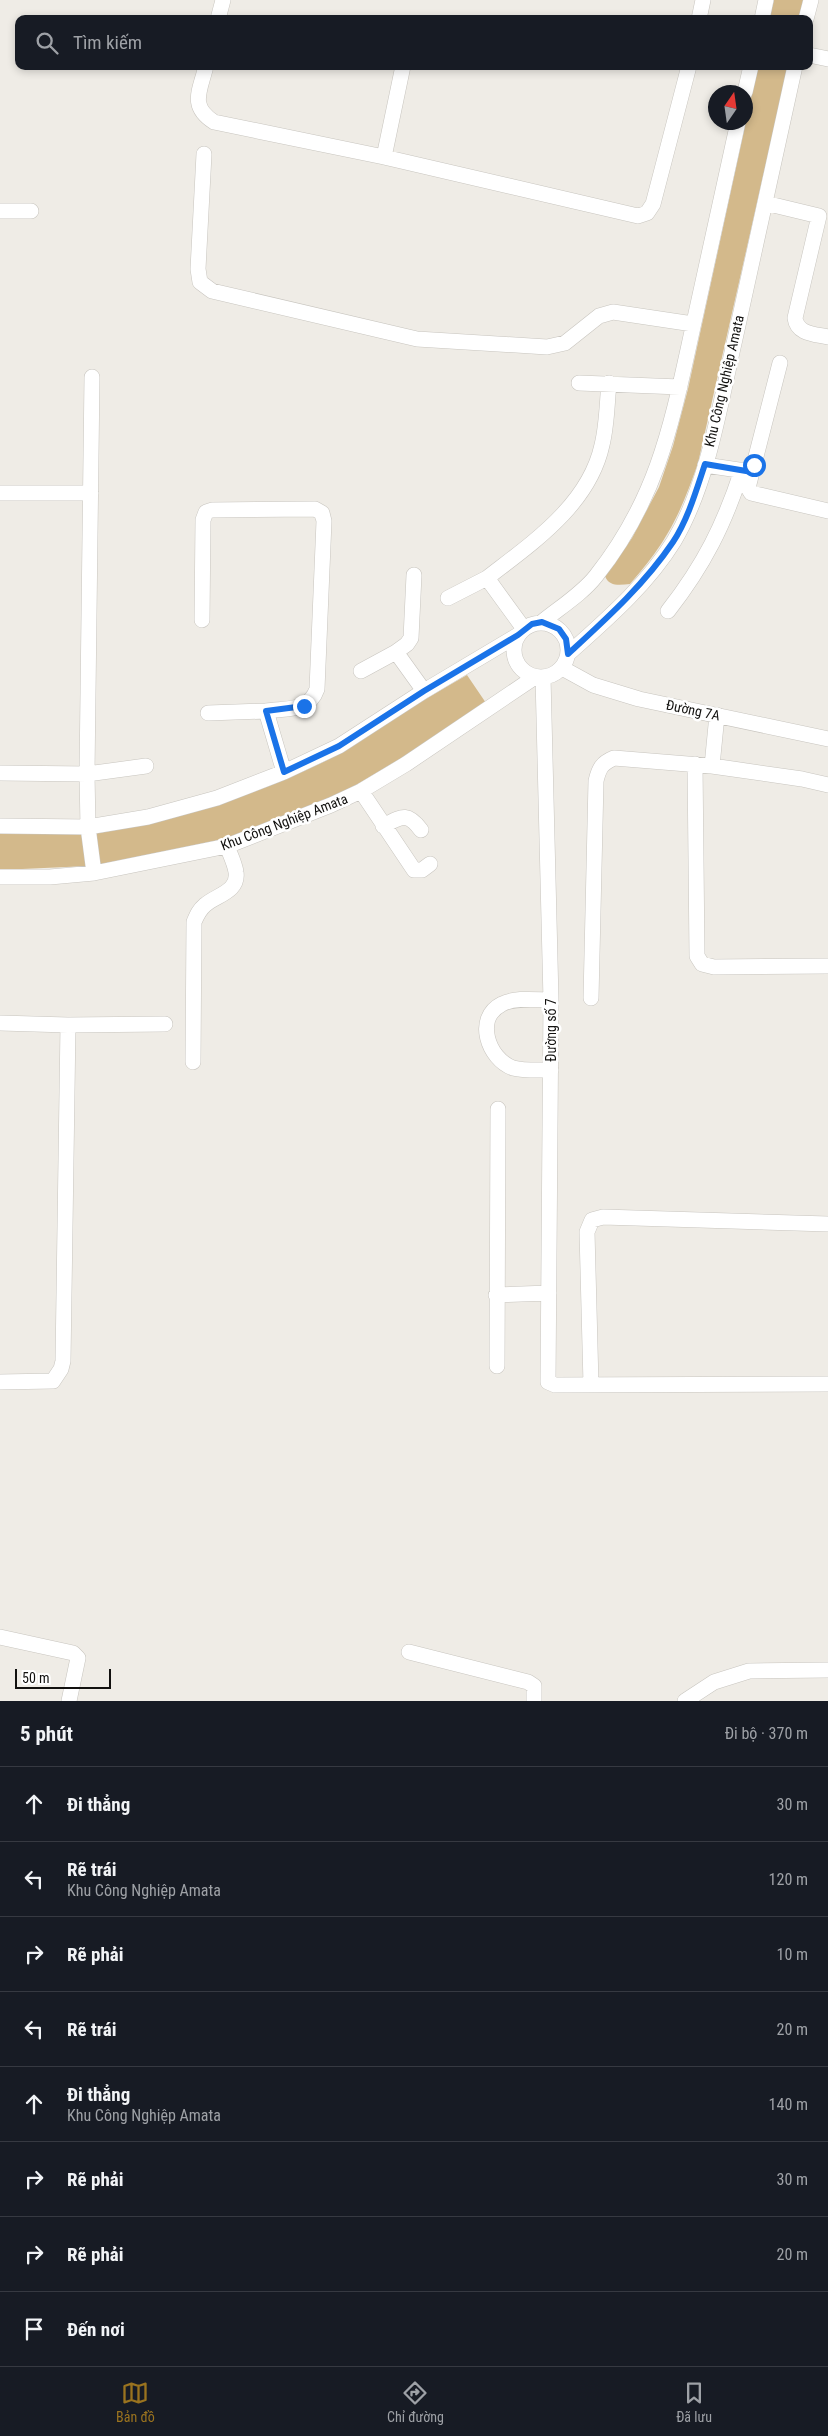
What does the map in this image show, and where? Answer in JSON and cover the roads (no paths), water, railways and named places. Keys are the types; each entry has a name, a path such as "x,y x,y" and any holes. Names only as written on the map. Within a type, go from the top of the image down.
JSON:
{"street":[{"path":"219,15 223,0"},
{"path":"700,15 703,0"},
{"path":"763,15 766,0"},
{"path":"807,15 811,0"},
{"path":"813,56 828,59"},
{"path":"205,70 197,102 202,114 214,122 384,157 638,216 647,213 653,204 688,70"},
{"path":"384,157 402,70"},
{"path":"745,85 746,70"},
{"name":"Khu Công Nghiệp Amata","path":"568,654 623,604 674,541 690,506 705,464 795,70"},
{"path":"542,622 595,578 625,536 652,484 666,444 680,388 736,130"},
{"path":"204,154 198,269 200,282 212,291 418,339 548,347 565,343 599,316 613,312 694,324"},
{"path":"765,203 823,217 795,318 796,325 801,331 828,337"},
{"path":"0,211 32,211"},
{"path":"668,611 706,559 747,471 780,364"},
{"path":"92,377 87,774 88,827 94,873"},
{"path":"579,383 680,388"},
{"path":"448,598 486,578 528,547 571,506 596,464 602,444 609,383"},
{"path":"705,464 747,471"},
{"path":"747,471 748,488 751,494 828,511"},
{"path":"0,493 91,493"},
{"path":"202,620 203,520 206,512 212,510 315,509 322,512 324,520 317,689 313,699 304,706 266,711 208,713"},
{"path":"361,671 396,652 407,644 411,638 414,575"},
{"path":"486,578 521,632"},
{"path":"0,826 88,827 148,817 217,798 284,772 339,746 532,624 542,622 551,624 564,634 568,646 568,654 562,668 550,676 539,677 520,668 515,660 514,646 521,632"},
{"path":"396,652 424,691"},
{"name":"Đường 7A","path":"562,668 593,685 639,698 828,739"},
{"name":"Khu Công Nghiệp Amata","path":"0,877 94,873 226,846 361,792 539,677"},
{"name":"Đường số 7","path":"539,677 552,1000 548,1382 555,1385 591,1384"},
{"path":"266,711 284,772"},
{"path":"712,766 717,715"},
{"path":"591,998 596,780 599,769 605,761 614,758 695,764 802,779 828,785"},
{"path":"695,764 697,956 702,964 714,967 828,966"},
{"path":"0,773 87,774 146,766"},
{"path":"361,792 414,870 422,870 430,864"},
{"path":"383,826 408,817 414,820 421,830"},
{"path":"193,1062 194,922 198,912 206,903 230,890 236,881 236,872 226,846"},
{"path":"551,1070 514,1068 501,1062 491,1051 487,1039 487,1026 493,1011 502,1004 552,1000"},
{"path":"0,1023 68,1025 165,1024"},
{"path":"0,1382 53,1381 61,1370 65,1305 68,1025"},
{"path":"497,1366 498,1109"},
{"path":"828,1224 603,1217 592,1220 587,1232 591,1384 828,1384"},
{"path":"496,1295 549,1293"},
{"path":"0,1638 73,1653 78,1658 69,1701"},
{"path":"409,1652 528,1682 534,1686 534,1701"},
{"path":"685,1701 714,1682 748,1671 828,1670"}]}
